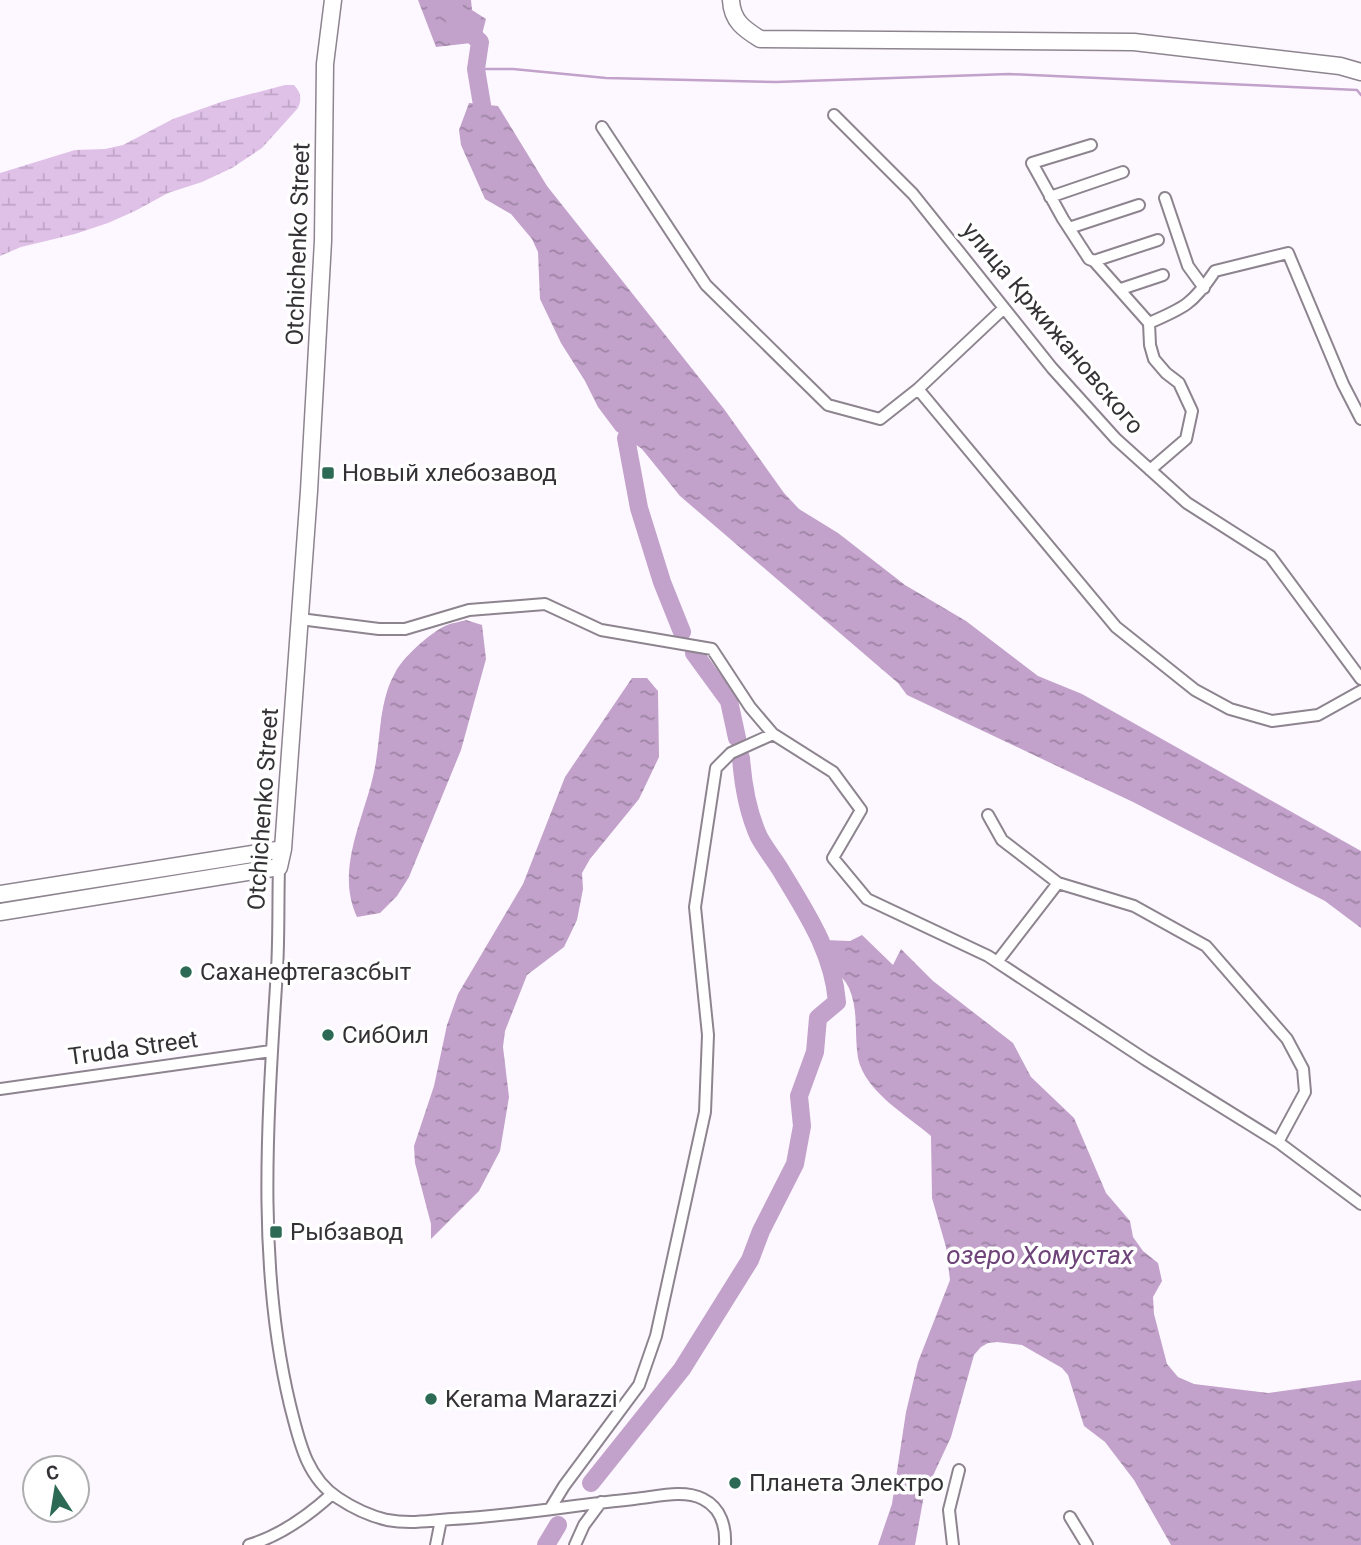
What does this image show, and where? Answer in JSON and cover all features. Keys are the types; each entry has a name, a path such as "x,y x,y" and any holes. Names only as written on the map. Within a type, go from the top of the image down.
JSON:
{"street":[{"name":"Otchichenko Street","path":"333,0 325,64 323,241 300,619 283,849 279,867 277,967 271,1051 268,1210 273,1317 284,1378 304,1454 313,1472 332,1494 361,1512 386,1520 408,1522 500,1517 678,1494 703,1499 712,1505 722,1518 725,1545"},
{"path":"731,0 731,9 741,28 760,39 1134,42 1340,66 1361,72"},
{"name":"улица Кржижановского","path":"834,116 913,194 1052,368 1115,439 1186,503 1270,556 1361,679"},
{"path":"602,127 706,285 828,405 880,419 918,389 1004,308"},
{"path":"1091,145 1032,163 1089,259 1121,289 1149,323 1154,359 1179,383 1192,411 1186,439 1150,470"},
{"path":"1050,197 1123,172"},
{"path":"1165,198 1188,267 1204,288"},
{"path":"1069,228 1139,205"},
{"path":"1094,261 1158,240"},
{"path":"1149,323 1184,308 1204,288 1215,271 1288,253 1361,419"},
{"path":"1121,289 1163,275"},
{"path":"918,389 1115,627 1195,690 1230,709 1272,721 1318,715 1361,691"},
{"path":"300,619 379,629 405,629 469,610 545,604 601,630 712,649 750,707 773,734 833,772 861,810 833,858 867,899 997,962 1146,1060 1278,1142 1361,1204"},
{"path":"550,1509 639,1385 656,1336 705,1112 708,1035 695,907 716,768 732,753 773,734"},
{"path":"988,815 1002,840 1058,883 1134,905 1206,946 1287,1039 1303,1069 1305,1092 1278,1142"},
{"path":"0,894 283,849"},
{"path":"0,912 279,867"},
{"path":"997,962 1058,883"},
{"name":"Truda Street","path":"0,1089 271,1051"},
{"path":"953,1545 949,1510 959,1470"},
{"path":"249,1545 267,1542 313,1511 332,1494"},
{"path":"575,1545 584,1525 601,1502"},
{"path":"1070,1517 1087,1545"},
{"path":"436,1545 441,1520"}],"green space":[{"path":"294,85 298,91 298,108 262,148 232,168 202,182 168,193 108,223 21,247 0,256 0,173 75,150 105,149 123,145 173,119 224,101"}],"water":[{"path":"418,0 471,0 472,10 486,19 480,42 436,47"},
{"path":"469,103 498,106 547,186 724,409 784,493 799,509 838,533 905,585 966,621 1038,676 1082,694 1361,851 1361,928 1325,901 1133,802 907,695 898,683 680,496 642,449 616,431 598,407 561,343 540,299 538,252 532,239 511,214 485,199 461,145 459,130"},
{"path":"466,620 482,625 486,659 461,750 409,877 397,896 380,913 357,917 351,898 350,861 371,786 383,707 390,684 404,660 424,640 445,626"},
{"path":"632,678 647,678 658,691 659,757 639,799 590,859 582,873 583,889 577,920 564,947 527,975 505,1031 503,1047 509,1097 500,1151 479,1191 431,1239 431,1224 415,1163 414,1146 434,1086 447,1025 458,994 523,884 565,777"},
{"name":"озеро Хомустах","path":"862,935 893,965 901,949 933,981 1013,1043 1031,1077 1074,1118 1106,1193 1130,1221 1133,1237 1143,1251 1158,1263 1162,1281 1153,1297 1154,1314 1167,1364 1178,1377 1194,1384 1268,1393 1361,1380 1361,1545 1171,1545 1134,1480 1105,1442 1084,1426 1068,1375 1062,1368 1022,1345 997,1342 988,1343 974,1355 951,1437 924,1495 915,1545 878,1545 892,1504 906,1412 918,1362 950,1280 946,1247 932,1198 931,1136 888,1102 869,1082 858,1058 855,1014 849,988 821,956 821,940 850,941"}],"waterway":[{"path":"454,0 454,17 480,42 476,69 482,105"},
{"path":"476,69 513,69 606,78 776,82 1009,74 1357,90 1361,95"},
{"path":"626,438 639,508 662,582 682,632"},
{"path":"694,653 729,701 737,738"},
{"path":"591,1483 682,1369 750,1260 761,1231 795,1164 802,1126 799,1096 815,1052 818,1018 837,1002 830,966 816,932 755,828 747,799 741,758"},
{"path":"546,1545 558,1525"}],"place":[{"name":"Новый хлебозавод","path":"328,473"},
{"name":"Саханефтегазсбыт","path":"186,972"},
{"name":"СибОил","path":"328,1035"},
{"name":"Рыбзавод","path":"276,1232"},
{"name":"Kerama Marazzi","path":"431,1399"},
{"name":"Планета Электро","path":"735,1483"}]}
